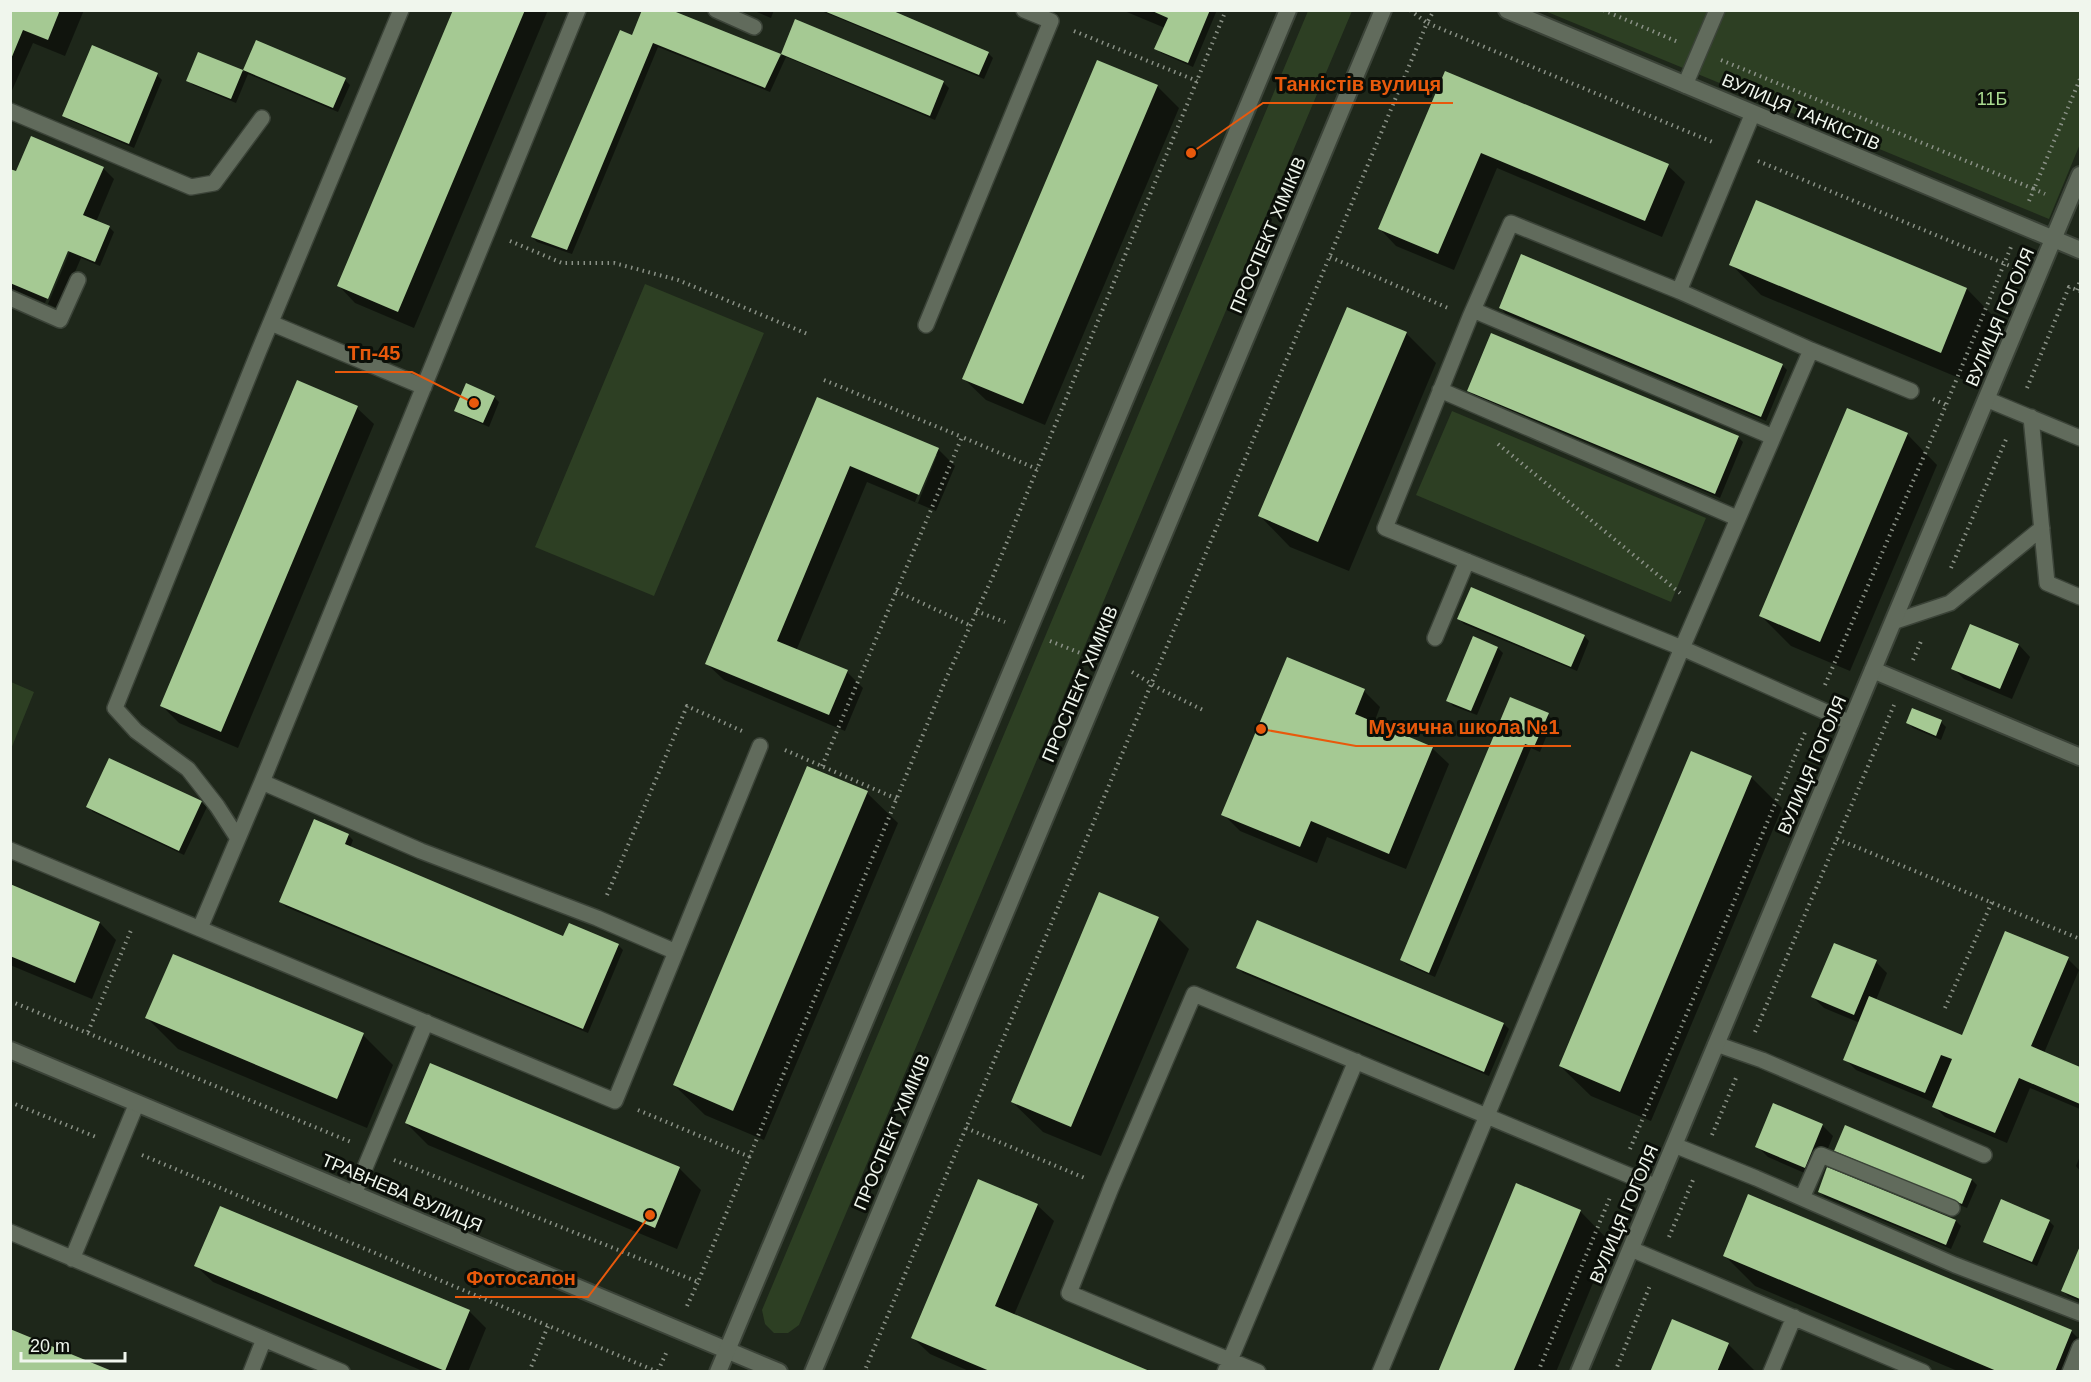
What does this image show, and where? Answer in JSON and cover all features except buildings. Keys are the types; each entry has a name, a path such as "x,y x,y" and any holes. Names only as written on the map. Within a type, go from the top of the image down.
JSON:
{"street":[{"path":"718,1371 1288,10"},
{"name":"ПРОСПЕКТ ХІМІКІВ","path":"813,1371 1383,10"},
{"name":"ВУЛИЦЯ ТАНКІСТІВ","path":"1507,10 2080,250"},
{"name":"ВУЛИЦЯ ГОГОЛЯ","path":"1579,1371 2080,175"},
{"path":"1873,670 2080,757"},
{"name":"ТРАВНЕВА ВУЛИЦЯ","path":"10,1050 779,1371"}],"lane":[{"path":"237,837 217,806 188,769 136,731 115,708 271,323 402,10"},
{"path":"200,928 578,10"},
{"path":"716,10 754,27"},
{"path":"926,325 1051,21 1024,10"},
{"path":"1685,85 1717,10"},
{"path":"10,111 191,187 214,183 262,118"},
{"path":"1679,291 1753,113"},
{"path":"1851,723 1682,648 1385,528 1471,313 1510,223 1679,291 1811,350 1911,391"},
{"path":"10,298 60,320 78,280"},
{"path":"1471,313 1773,437"},
{"path":"271,323 424,387"},
{"path":"1380,1371 1697,611 1811,350"},
{"path":"1440,390 1737,518"},
{"path":"1986,399 2080,438"},
{"path":"2024,415 2042,528 2047,583 2080,597"},
{"path":"1893,622 1950,603 2042,528"},
{"path":"1435,638 1467,561"},
{"path":"10,850 615,1101 676,952 756,740"},
{"path":"262,782 422,850 597,918 676,952"},
{"path":"1258,1371 1227,1366 1069,1293 1194,994 1657,1187"},
{"path":"354,1194 426,1022"},
{"path":"1716,1044 1746,1054 1984,1155"},
{"path":"1227,1366 1356,1061"},
{"path":"72,1259 137,1103"},
{"path":"1674,1145 1955,1265 2080,1313"},
{"path":"1802,1198 1821,1155 1952,1208"},
{"path":"10,1232 342,1371"},
{"path":"1630,1249 1923,1371"},
{"path":"1771,1371 1794,1317"},
{"path":"251,1371 264,1339"},
{"path":"2070,1371 2080,1347"}],"path":[{"path":"10,1001 372,1151 698,1282 1226,10"},
{"path":"1410,10 1427,23 2068,290"},
{"path":"868,1371 865,1370 1150,683 1434,10"},
{"path":"1603,10 2034,189 2080,78"},
{"path":"1051,21 1197,81"},
{"path":"488,232 562,263 614,263 678,280 810,335"},
{"path":"1330,257 1471,313"},
{"path":"1538,1371 1815,707 1946,405 2004,263"},
{"path":"1615,1371 1702,1156 1934,608 2024,415 2069,287 2079,291 2080,281"},
{"path":"824,380 1037,468"},
{"path":"822,766 962,437"},
{"path":"1491,439 1676,589 1697,611"},
{"path":"896,591 969,625"},
{"path":"1081,653 1134,673 1205,711"},
{"path":"597,918 687,706 756,740"},
{"path":"782,748 897,799"},
{"path":"1837,839 2080,939"},
{"path":"1944,1008 1992,902"},
{"path":"88,1032 141,904"},
{"path":"615,1101 750,1157"},
{"path":"10,1102 658,1371"},
{"path":"966,1128 1111,1188"},
{"path":"529,1371 548,1326"}],"green space":[{"path":"1308,11 1352,11 799,1325 788,1333 774,1333 765,1324 762,1310"},
{"name":"11Б","path":"1545,11 2080,11 2080,144 2049,219"},
{"path":"645,284 764,333 654,596 535,547"},
{"path":"1452,411 1706,518 1671,602 1416,495"},
{"path":"11,682 34,692 11,749"}],"place":[{"name":"Танкістів вулиця","path":"1191,153"},
{"name":"Тп-45","path":"474,403"},
{"name":"Музична школа №1","path":"1261,729"},
{"name":"Фотосалон","path":"650,1215"}]}
